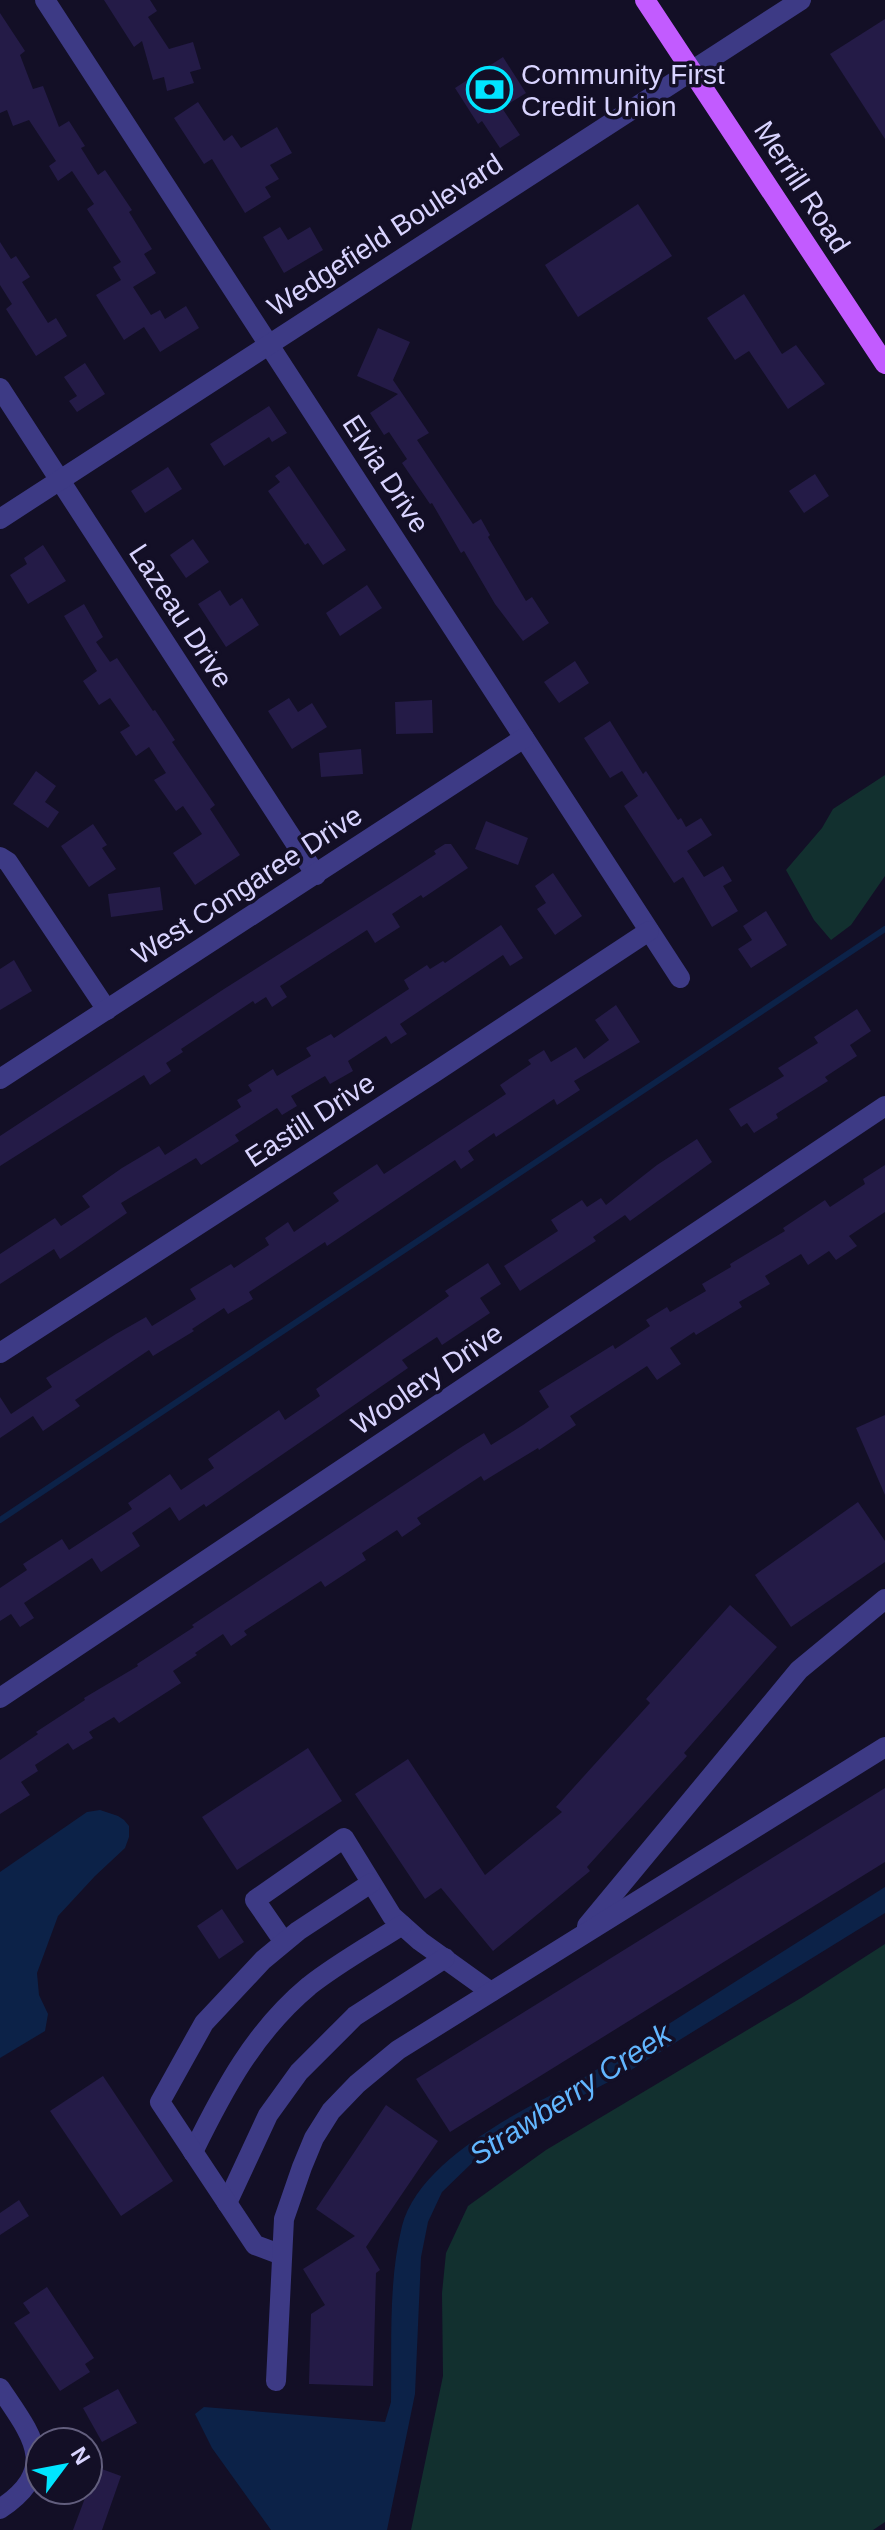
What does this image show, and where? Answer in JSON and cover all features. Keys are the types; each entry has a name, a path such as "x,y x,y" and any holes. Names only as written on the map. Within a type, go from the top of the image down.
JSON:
{"main road":[{"name":"Merrill Road","path":"645,0 885,364"}],"street":[{"name":"Elvia Drive","path":"45,0 680,978"},
{"name":"Wedgefield Boulevard","path":"0,519 801,0"},
{"name":"Lazeau Drive","path":"0,388 316,875"},
{"name":"West Congaree Drive","path":"0,1079 524,738"},
{"path":"0,857 8,862 107,1010"},
{"name":"Eastill Drive","path":"0,1353 649,931"},
{"name":"Woolery Drive","path":"0,1698 885,1106"},
{"path":"577,1938 799,1670 885,1599"},
{"path":"276,2381 284,2219 314,2138 331,2111 357,2084 398,2050 885,1747"},
{"path":"284,1942 255,1900 344,1838 392,1916 491,1992"},
{"path":"282,2255 255,2245 160,2102 204,2023 263,1960 284,1942 371,1883"},
{"path":"193,2152 226,2085 279,2014 331,1970 402,1925"},
{"path":"227,2203 268,2115 299,2072 355,2016 445,1958"},
{"path":"0,2388 26,2427 36,2458 35,2473 27,2487 0,2509"}],"green space":[{"path":"885,775 885,876 851,925 831,940 814,920 786,870 822,828 833,809"},
{"path":"885,1944 885,2522 873,2530 411,2530 443,2376 442,2293 446,2253 468,2206 546,2150 801,1998"}],"water":[{"path":"100,1810 118,1816 129,1826 125,1848 58,1916 37,1973 39,1995 48,2014 45,2031 0,2058 0,1872 87,1812"},
{"name":"Strawberry Creek","path":"885,1887 885,1913 631,2070 576,2099 472,2163 442,2192 428,2222 421,2257 415,2394 387,2530 271,2530 212,2448 195,2414 204,2407 385,2422 391,2402 392,2314 398,2247 402,2226 412,2202 429,2180 450,2159 502,2122 577,2082"}],"building":[{"path":"104,0 150,0 157,11 148,17 169,49 193,42 201,69 190,72 194,83 167,91 164,77 153,80 142,41 134,47"},
{"path":"0,13 25,51 20,55 33,89 43,86 59,127 69,121 98,175 105,170 132,210 129,212 152,249 144,254 156,273 133,287 151,315 160,310 165,319 186,306 199,328 160,352 144,327 124,340 96,295 121,280 113,267 121,262 87,209 94,204 72,171 58,181 49,166 56,161 29,120 13,126 7,110 0,113"},
{"path":"885,19 885,139 830,54"},
{"name":"Community First Credit Union","path":"503,57 526,93 502,108 520,135 500,148 482,121 478,124 455,88"},
{"path":"198,102 224,141 232,135 241,148 277,127 292,153 270,165 279,179 265,187 271,197 245,213 212,159 204,164 174,118"},
{"path":"638,204 672,256 578,317 545,265"},
{"path":"280,227 288,240 310,227 323,250 284,273 263,237"},
{"path":"0,242 11,259 16,256 30,277 22,282 48,323 56,318 67,336 36,356 6,309 12,304 0,285"},
{"path":"744,294 782,354 796,345 825,384 788,409 749,351 735,360 707,318"},
{"path":"378,328 410,342 393,380 429,433 417,440 473,524 481,519 490,535 488,537 526,601 532,597 549,623 523,641 402,463 407,459 389,432 384,435 370,413 398,394 357,376"},
{"path":"85,363 105,394 77,412 69,401 77,396 64,377"},
{"path":"269,406 287,433 272,442 269,437 224,466 210,444"},
{"path":"289,466 346,550 323,565 308,543 305,545 268,491 280,482 275,476"},
{"path":"168,467 182,489 145,513 131,491"},
{"path":"815,474 829,496 804,513 789,491"},
{"path":"193,539 209,562 186,578 170,555"},
{"path":"43,545 66,581 28,604 10,575 27,564 24,558"},
{"path":"367,585 382,608 340,636 326,613"},
{"path":"220,590 230,606 242,598 259,625 226,647 198,604"},
{"path":"84,604 103,637 96,642 110,662 117,658 155,710 175,740 172,742 215,805 210,809 240,855 195,885 173,853 202,834 183,806 176,811 154,780 166,773 149,747 136,756 120,732 130,726 110,698 99,705 83,681 97,671 64,616"},
{"path":"575,661 589,683 559,703 544,682"},
{"path":"289,698 298,712 312,703 327,727 292,749 268,711"},
{"path":"432,700 433,733 396,734 395,702"},
{"path":"610,721 643,774 646,771 678,820 681,818 686,827 701,818 712,835 687,851 704,877 723,866 732,881 723,886 738,911 712,927 683,877 674,883 624,806 638,796 622,771 610,778 584,738"},
{"path":"361,749 363,774 321,777 319,753"},
{"path":"36,771 56,786 45,802 59,812 48,828 13,804"},
{"path":"486,821 528,838 518,865 475,849"},
{"path":"93,824 107,845 102,848 116,869 89,887 61,846"},
{"path":"451,844 468,868 392,914 400,927 375,943 367,930 280,986 287,997 272,1007 266,997 255,1004 253,1001 181,1049 183,1052 166,1063 171,1071 150,1085 144,1075 0,1166 0,1136 436,854 434,851"},
{"path":"553,873 582,916 555,935 537,909 546,903 535,886"},
{"path":"160,887 163,910 111,917 108,894"},
{"path":"766,911 787,945 751,968 738,949 752,940 743,926"},
{"path":"501,925 523,958 510,966 503,955 400,1024 407,1034 391,1044 386,1036 348,1061 353,1071 330,1084 325,1076 291,1096 297,1106 282,1115 277,1108 235,1135 239,1141 201,1165 196,1158 121,1203 127,1213 60,1259 54,1249 0,1284 0,1254 55,1218 61,1226 90,1207 82,1196 122,1168 159,1146 165,1155 241,1107 237,1100 252,1091 248,1085 273,1069 277,1076 311,1056 306,1048 331,1034 334,1038 409,989 404,980 427,965 430,969 443,961 445,963"},
{"path":"14,960 32,991 0,1010 0,969"},
{"path":"616,1005 640,1042 574,1081 580,1090 557,1105 554,1099 496,1137 494,1133 468,1151 474,1160 461,1169 455,1160 327,1246 325,1242 249,1292 253,1299 228,1314 224,1308 153,1356 149,1350 75,1400 80,1406 43,1431 33,1416 0,1438 0,1397 11,1414 52,1387 46,1378 116,1334 146,1317 152,1326 196,1299 190,1289 231,1264 234,1268 269,1245 265,1238 288,1222 294,1232 339,1201 333,1193 377,1164 384,1174 506,1094 500,1085 531,1064 528,1060 544,1050 551,1062 576,1047 584,1059 609,1040 595,1020"},
{"path":"857,1009 871,1031 850,1045 857,1056 825,1077 828,1081 776,1114 778,1118 754,1133 747,1123 741,1127 729,1109 784,1076 778,1068 818,1043 814,1037"},
{"path":"697,1139 712,1162 630,1221 625,1215 593,1237 596,1241 520,1291 504,1266 558,1231 551,1220 582,1200 587,1207 601,1198 606,1205 657,1165"},
{"path":"885,1165 885,1212 849,1236 857,1246 836,1260 829,1251 808,1265 801,1254 765,1276 770,1284 739,1302 742,1307 670,1348 681,1364 657,1380 647,1366 570,1416 576,1425 484,1481 481,1476 417,1518 421,1524 402,1537 397,1530 362,1553 366,1560 325,1587 321,1581 244,1631 247,1635 231,1646 223,1634 173,1671 181,1683 119,1723 114,1717 89,1732 93,1738 73,1750 68,1743 35,1765 38,1771 21,1782 30,1795 0,1814 0,1760 38,1734 36,1732 463,1446 484,1433 491,1445 523,1425 549,1407 539,1391 613,1345 615,1349 650,1326 646,1320 667,1307 670,1312 706,1291 702,1284 731,1267 730,1264 785,1231 783,1228 825,1200 830,1207 865,1184 863,1179"},
{"path":"488,1263 501,1284 480,1298 490,1313 442,1345 437,1337 402,1360 408,1368 206,1507 204,1504 179,1521 170,1507 132,1533 140,1546 101,1572 92,1558 24,1603 34,1618 20,1627 11,1614 0,1621 0,1588 27,1570 23,1564 62,1539 69,1550 132,1509 128,1503 170,1474 181,1490 214,1468 208,1459 279,1410 285,1420 320,1396 316,1389 449,1296 445,1291"},
{"path":"885,1415 885,1495 856,1428"},
{"path":"858,1502 885,1541 885,1562 791,1627 755,1575"},
{"path":"730,1605 777,1647 684,1753 687,1756 587,1867 590,1871 493,1951 441,1888 425,1899 355,1794 408,1759 485,1875 562,1812 556,1807 650,1703 646,1699"},
{"path":"308,1748 342,1801 237,1870 202,1817"},
{"path":"885,1788 885,1862 450,2132 416,2079"},
{"path":"222,1909 244,1942 219,1959 197,1926"},
{"path":"103,2076 173,2181 121,2216 50,2111"},
{"path":"386,2105 438,2141 366,2247 380,2270 376,2273 373,2386 309,2384 311,2314 325,2305 303,2269 355,2236 316,2209"},
{"path":"19,2200 29,2216 0,2235 0,2213"},
{"path":"47,2287 94,2358 85,2364 90,2372 60,2391 14,2323 30,2313 23,2303"},
{"path":"118,2389 137,2423 104,2441 104,2426 93,2426 83,2408"},
{"path":"104,2470 121,2476 102,2530 73,2530 82,2506 104,2506"}],"waterway":[{"path":"0,1520 885,929"}],"place":[{"name":"Community First Credit Union","path":"490,90"}]}
